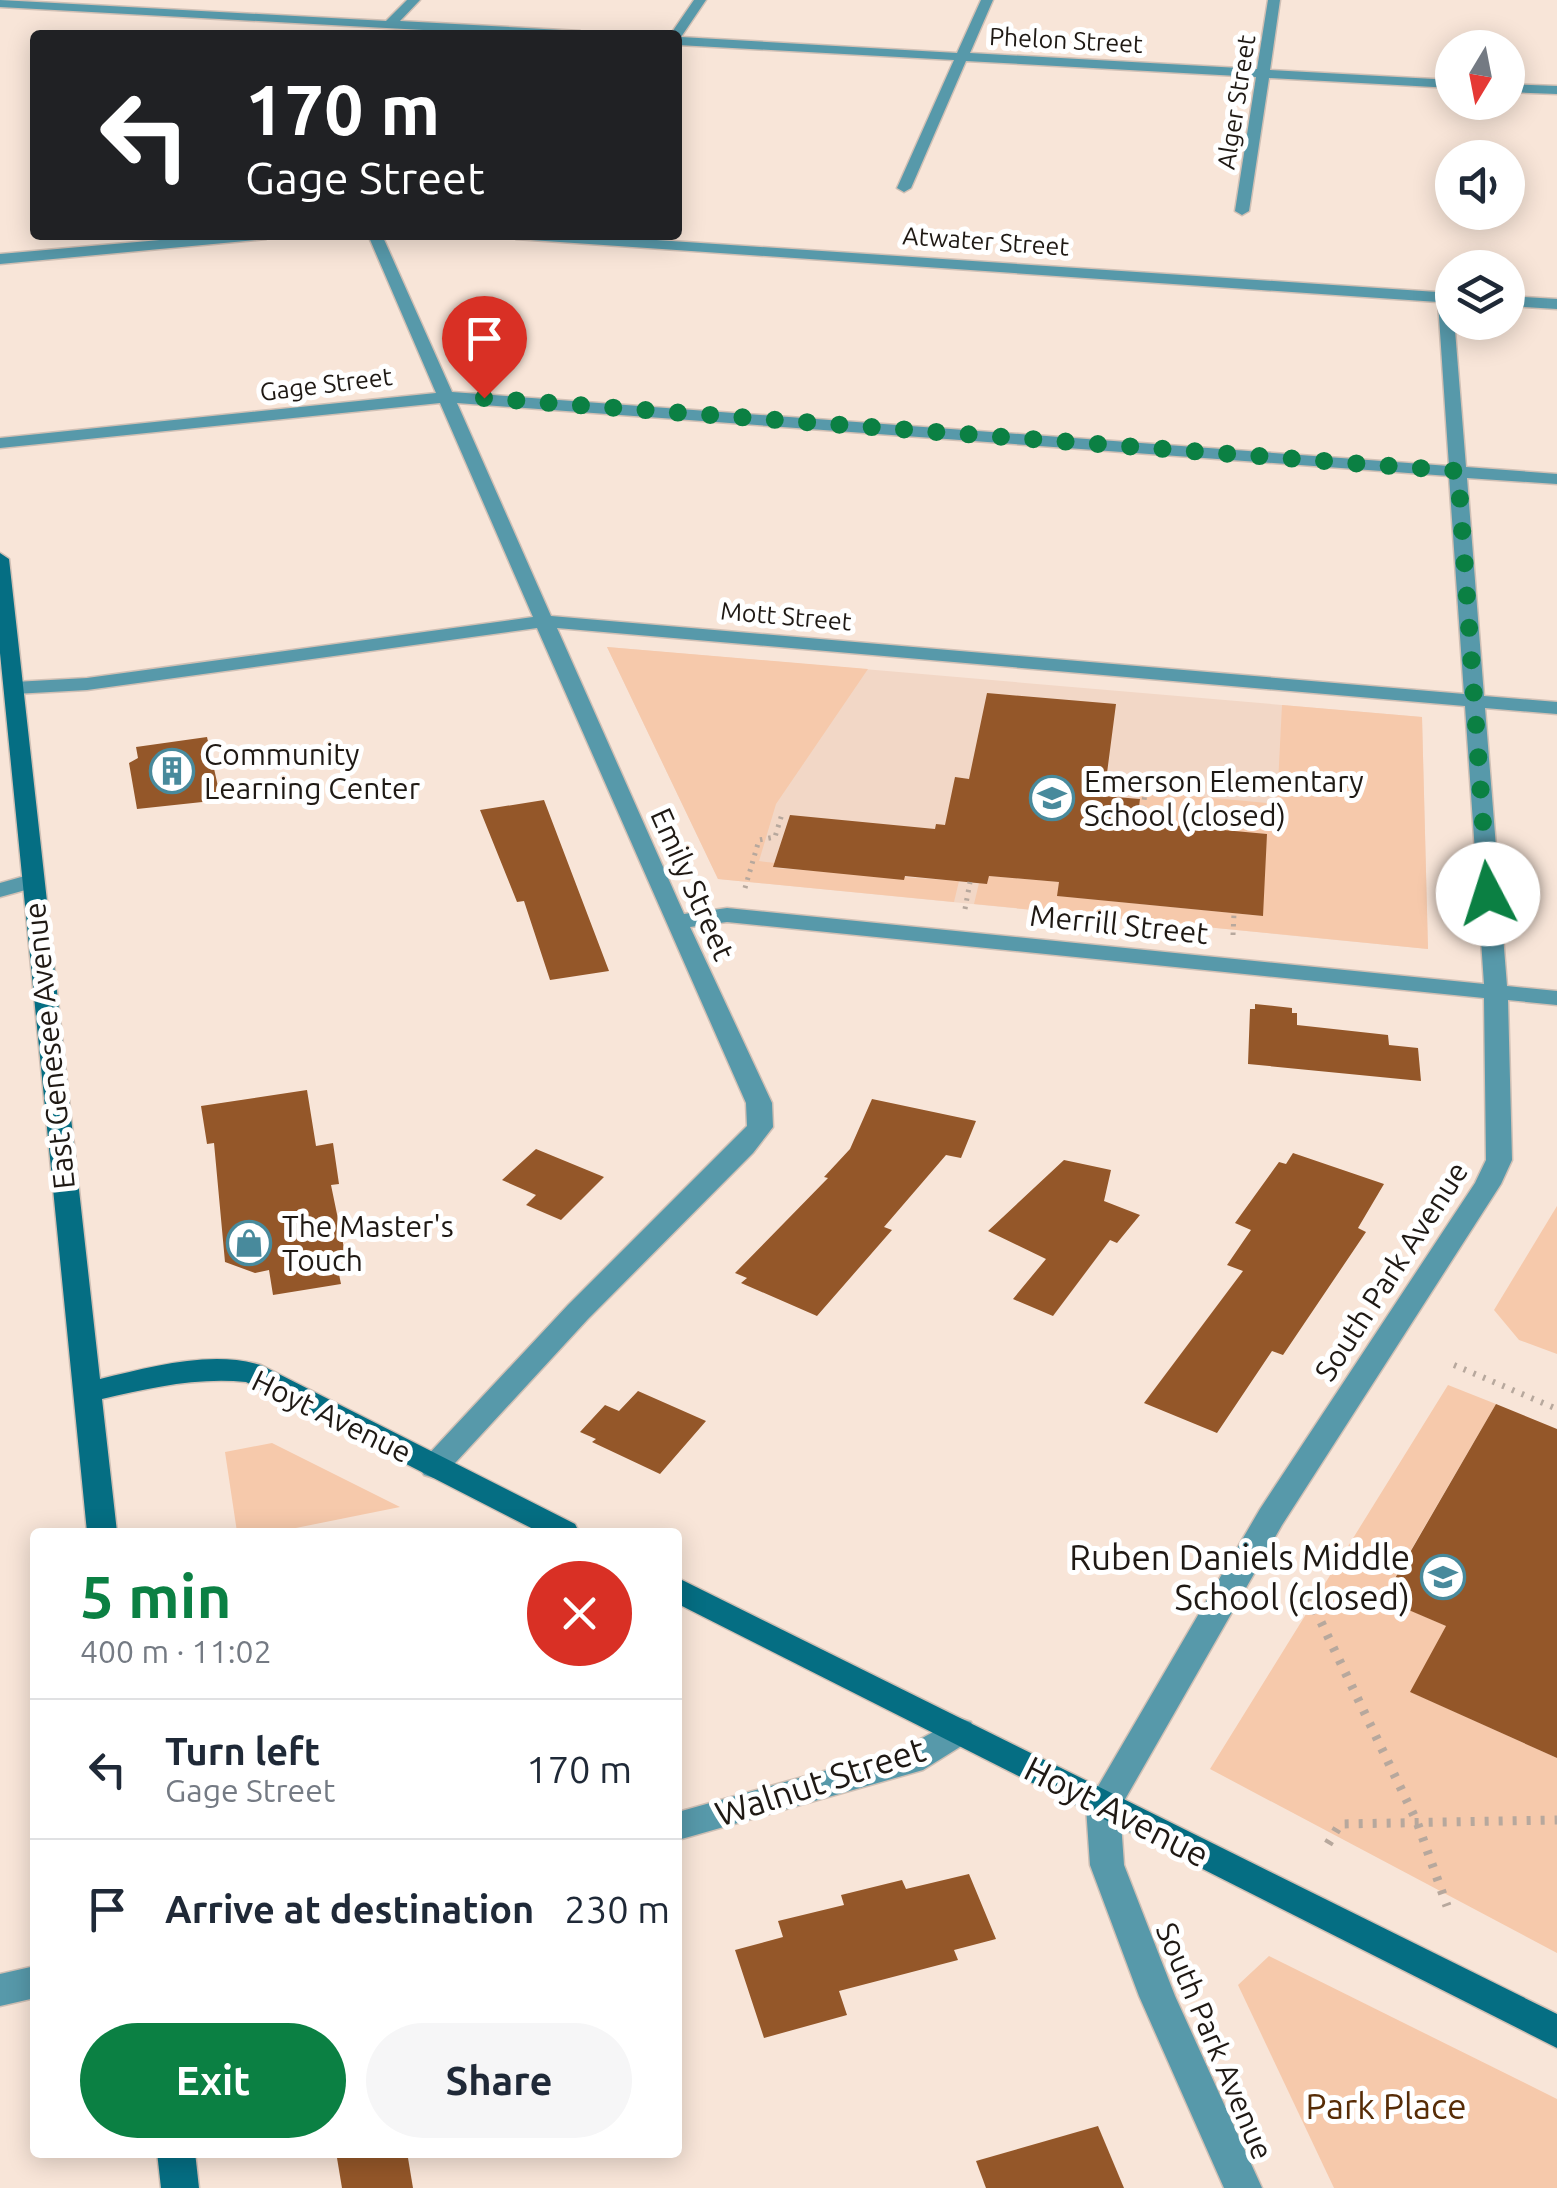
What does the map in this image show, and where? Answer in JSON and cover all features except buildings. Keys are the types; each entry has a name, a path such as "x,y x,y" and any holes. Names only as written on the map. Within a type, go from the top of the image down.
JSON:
{"main road":[{"name":"East Genesee Avenue","path":"0,560 102,1528"},
{"name":"Hoyt Avenue","path":"85,1393 218,1367 251,1372 556,1528"},
{"name":"Hoyt Avenue","path":"682,1592 1557,2032"},
{"path":"177,2158 180,2188"}],"street":[{"path":"269,0 283,30"},
{"path":"390,24 414,0"},
{"path":"682,30 700,0"},
{"path":"904,188 987,0"},
{"name":"Alger Street","path":"1242,211 1274,0"},
{"path":"0,4 494,30"},
{"name":"Phelon Street","path":"682,38 1435,83"},
{"path":"1525,89 1557,90"},
{"path":"0,259 211,240"},
{"name":"Emily Street","path":"377,240 759,1104 760,1127 744,1148 578,1312 434,1466"},
{"name":"Atwater Street","path":"590,240 1435,297"},
{"path":"1525,302 1557,304"},
{"name":"South Park Avenue","path":"1242,2188 1157,1996 1107,1865 1103,1807 1271,1516 1488,1184 1499,1160 1496,992 1472,700 1451,340"},
{"name":"Gage Street","path":"0,443 48,442 446,397 1557,479"},
{"name":"Mott Street","path":"14,688 87,684 546,621 1557,708"},
{"path":"0,890 32,881"},
{"name":"Merrill Street","path":"676,922 727,915 1557,998"},
{"name":"Walnut Street","path":"682,1825 911,1760 959,1731"},
{"path":"0,1990 30,1983"}],"path":[{"path":"1137,819 1142,820 1145,792"},
{"path":"746,888 759,840 776,837 783,820"},
{"path":"965,909 970,882"},
{"path":"1233,935 1234,913"},
{"path":"1454,1365 1557,1409"},
{"path":"1309,1597 1417,1822 1447,1906"},
{"path":"1328,1844 1340,1824 1557,1820"}],"shaded area":[{"name":"Emerson Elementary School (closed)","path":"607,647 1422,717 1428,949 718,879"}],"green space":[{"path":"607,647 868,669 776,804 759,861 775,863 774,868 959,881 954,902 718,879"},
{"path":"1282,705 1422,717 1428,949 974,904 979,883 987,884 989,876 1059,882 1058,896 1263,916 1137,822 1140,791 1277,804"},
{"path":"1557,1206 1557,1354 1519,1340 1494,1310"},
{"path":"1448,1385 1496,1404 1383,1598 1446,1626 1411,1692 1557,1758 1557,1953 1210,1769"},
{"path":"272,1443 400,1507 296,1528 236,1528 225,1452"},
{"name":"Park Place","path":"1269,1956 1557,2099 1557,2188 1334,2188 1238,1985"}],"place":[{"name":"Community Learning Center","path":"172,771"},
{"name":"Emerson Elementary School (closed)","path":"1052,798"},
{"name":"The Master's Touch","path":"249,1243"},
{"name":"Ruben Daniels Middle School (closed)","path":"1443,1577"}],"route":[{"path":"484,398 1458,471 1488,894"}]}
